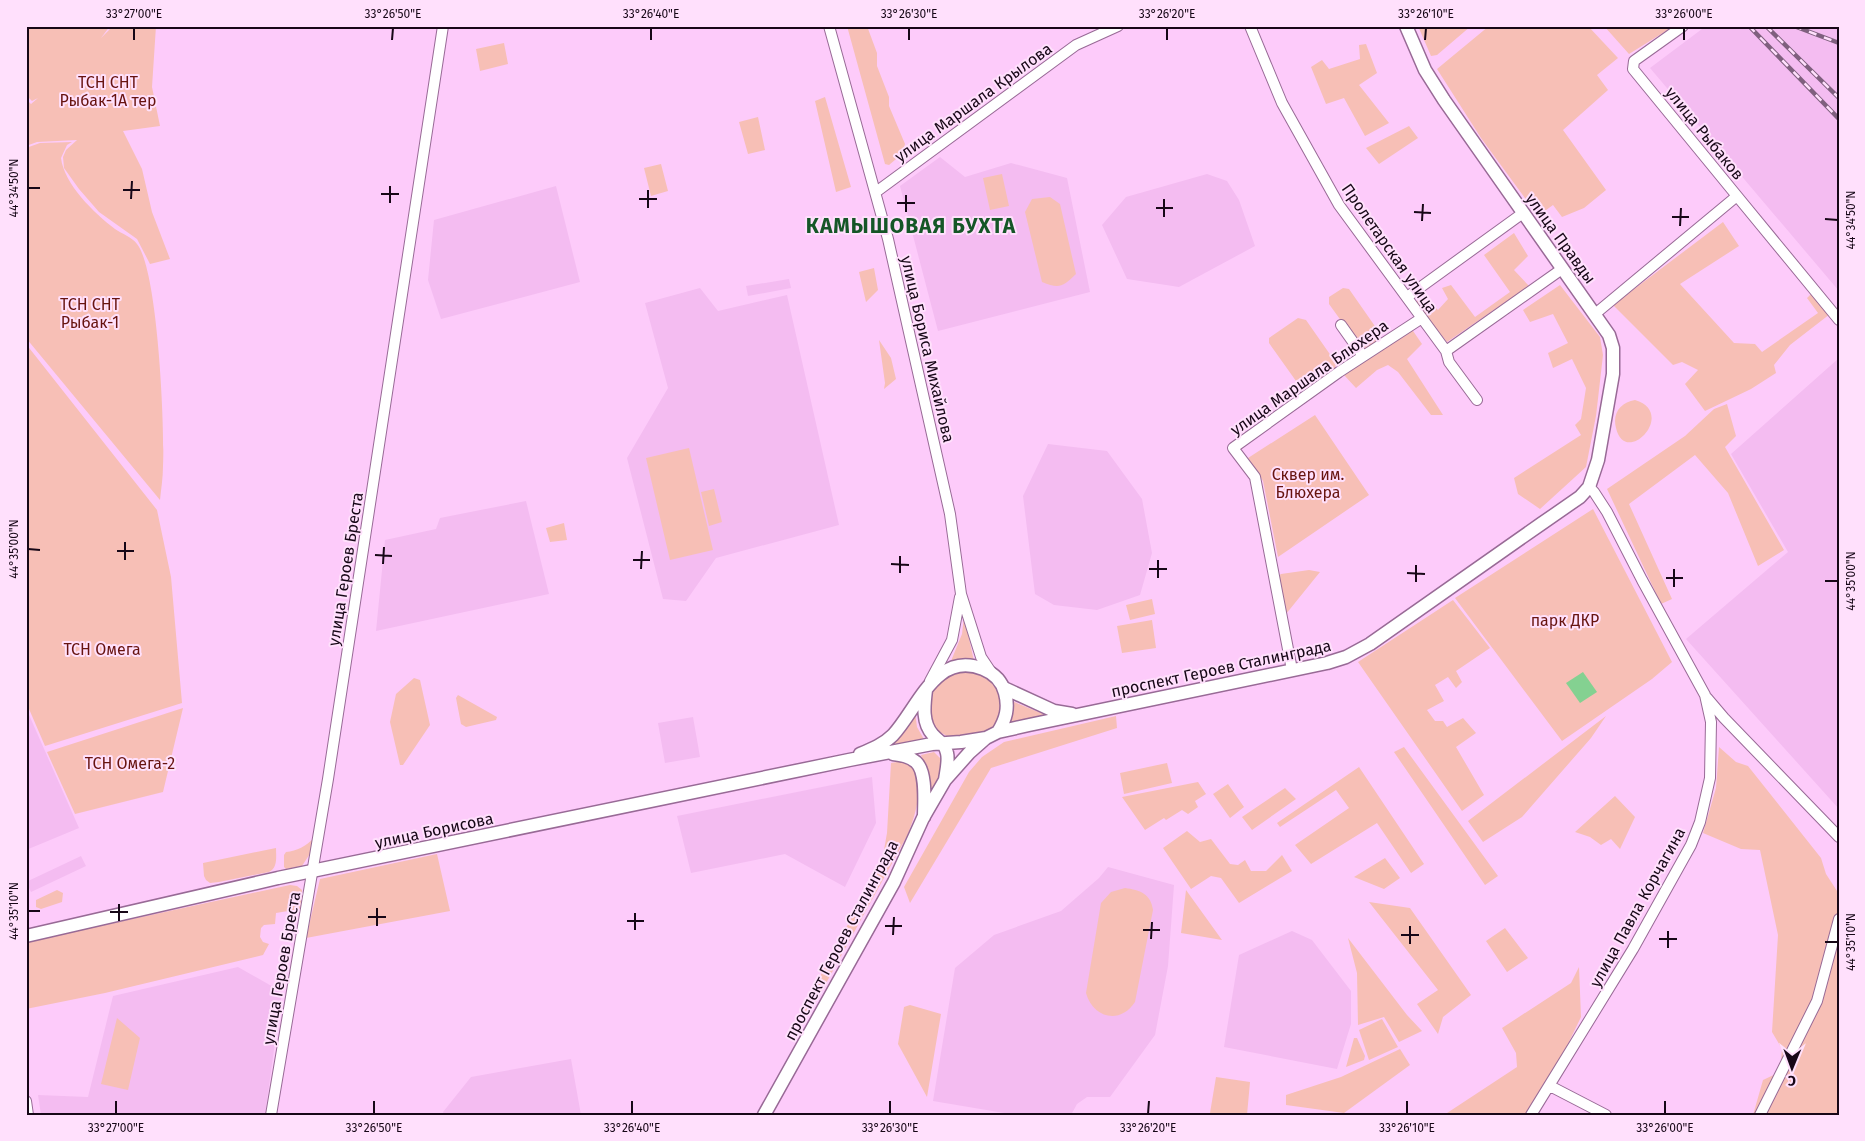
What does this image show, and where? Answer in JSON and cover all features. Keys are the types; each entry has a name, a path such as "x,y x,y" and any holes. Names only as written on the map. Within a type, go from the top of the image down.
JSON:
{"main road":[{"name":"улица Правды","path":"1406,26 1425,70 1444,100 1609,335 1614,358 1613,374 1605,428 1598,460 1589,487"},
{"name":"проспект Героев Сталинграда","path":"764,1115 894,882 924,818 945,780 986,738 998,732 1327,663 1346,657 1370,644 1542,524 1580,496 1589,487"},
{"path":"986,738 944,743 933,735 926,722 924,708 926,690 942,672 964,665 978,667 991,672 1004,688 1008,703 1006,719 998,732"},
{"name":"проспект Героев Сталинграда","path":"1004,688 1054,711 1077,715"},
{"name":"улица Борисова","path":"849,760 877,746 893,734 926,690"},
{"name":"улица Борисова","path":"26,936 312,872 849,760 944,743"},
{"name":"проспект Героев Сталинграда","path":"944,743 948,755 945,780"},
{"path":"888,753 905,756 917,762 924,778 924,818"}],"street":[{"name":"улица Героев Бреста","path":"271,1115 312,872 443,26"},
{"name":"улица Бориса Михайлова","path":"829,26 876,192 950,514 961,594 981,657 991,672"},
{"name":"улица Маршала Крылова","path":"876,192 1076,44 1118,26"},
{"name":"Пролетарская улица","path":"1250,26 1282,103 1339,205 1446,351 1448,362 1477,400"},
{"name":"улица Рыбаков","path":"1595,314 1737,196 1634,69 1634,61 1683,26"},
{"path":"1737,196 1839,320"},
{"path":"1406,297 1523,213"},
{"path":"1446,351 1562,269"},
{"name":"улица Маршала Блюхера","path":"1292,670 1255,476 1233,448 1364,356 1422,318"},
{"path":"1341,325 1364,356"},
{"name":"улица Павла Корчагина","path":"1531,1115 1633,949 1691,845 1700,822 1710,778 1711,722 1704,695 1604,506 1589,487"},
{"name":"улица Бориса Михайлова","path":"926,690 952,640 961,594"},
{"path":"1704,695 1839,837"},
{"path":"1760,1115 1817,1001 1839,919"},
{"path":"1550,1086 1606,1115"},
{"path":"26,1101 28,1115"}],"shaded area":[{"path":"1706,26 1839,26 1839,291 1650,68"},
{"path":"940,157 965,177 1011,163 1067,178 1090,292 938,331 900,186"},
{"path":"1207,174 1227,181 1239,200 1255,246 1179,287 1127,279 1102,225 1126,197"},
{"path":"556,186 580,282 441,319 428,280 434,220"},
{"path":"789,279 791,288 748,296 746,286"},
{"path":"700,288 718,311 787,295 839,525 716,558 686,601 663,599 627,458 668,388 645,303"},
{"path":"1839,358 1839,809 1686,639 1788,552 1731,454"},
{"path":"1048,444 1107,451 1142,499 1152,553 1140,595 1097,610 1054,605 1035,594 1023,496"},
{"path":"526,501 549,594 376,631 385,540 436,529 440,518"},
{"path":"1583,672 1597,692 1580,703 1566,683"},
{"path":"26,708 79,828 26,850"},
{"path":"693,717 700,757 665,763 658,723"},
{"path":"872,777 876,823 845,887 785,854 691,873 677,816"},
{"path":"81,856 86,866 31,892 26,882"},
{"path":"1108,867 1174,885 1168,966 1155,1035 1110,1097 1087,1097 1077,1104 1071,1115 1016,1115 933,1101 955,968 994,935 1061,911 1099,878"},
{"path":"1292,931 1312,940 1351,991 1351,1024 1337,1069 1224,1047 1239,955"},
{"path":"238,967 282,992 265,1115 41,1115 38,1095 88,1097 113,996"},
{"path":"571,1059 581,1115 444,1115 443,1112 471,1077"}],"green space":[{"name":"ТСН СНТ Рыбак-1А тер","path":"26,26 110,26 101,38 113,26 156,26 152,87 160,126 123,131 142,169 152,212 170,259 150,264 137,239 99,212 79,189 64,168 63,157 66,150 77,140 37,142 26,146 26,99 31,104 38,98 32,101 26,95"},
{"path":"847,26 867,26 877,53 877,66 889,97 889,106 905,144 902,154 889,165 885,164"},
{"path":"1418,26 1471,26 1437,55 1431,56"},
{"path":"1489,26 1588,26 1618,58 1597,75 1608,90 1563,130 1606,190 1584,208 1562,217 1553,205 1538,216 1481,138 1437,69"},
{"path":"1604,26 1674,26 1629,54"},
{"path":"504,43 508,64 480,71 476,49"},
{"path":"1366,44 1377,73 1359,85 1389,123 1365,136 1344,98 1326,104 1311,67 1322,60 1329,69 1360,59 1359,45"},
{"path":"825,97 851,187 836,192 815,101"},
{"path":"758,117 765,150 748,154 739,122"},
{"path":"1409,126 1418,138 1379,164 1366,148"},
{"name":"ТСН СНТ Рыбак-1","path":"72,142 67,145 61,158 63,168 74,188 98,215 137,244 144,259 150,284 159,350 163,419 163,475 160,500 26,338 26,148 40,143"},
{"path":"661,164 668,191 651,196 644,168"},
{"path":"1002,174 1009,206 990,210 983,178"},
{"path":"1050,197 1060,204 1076,274 1068,282 1060,286 1053,286 1042,282 1025,212 1032,199"},
{"path":"1723,222 1739,246 1680,284 1734,343 1755,344 1762,352 1818,313 1807,298 1813,292 1830,314 1790,345 1774,365 1776,373 1751,389 1705,411 1685,384 1698,370 1682,362 1673,365 1613,305"},
{"path":"1514,233 1528,256 1514,270 1529,286 1447,342 1415,302 1425,296 1438,310 1448,299 1442,288 1451,285 1475,317 1510,292 1484,255"},
{"path":"874,268 878,290 866,302 859,272"},
{"path":"1560,285 1600,337 1603,355 1596,416 1586,467 1540,509 1518,494 1514,478 1581,435 1575,425 1581,419 1586,388 1572,359 1553,368 1548,353 1568,343 1553,314 1530,322 1523,310"},
{"path":"1343,288 1349,289 1379,332 1377,343 1367,349 1360,347 1329,304 1329,297"},
{"path":"1298,318 1306,320 1336,363 1335,370 1308,390 1301,388 1269,343 1269,338"},
{"path":"1411,328 1422,344 1407,359 1443,415 1431,415 1398,372 1388,365 1377,370 1356,388 1344,375"},
{"path":"879,340 891,358 896,379 884,389 885,383"},
{"name":"ТСН Омега","path":"26,344 157,510 171,577 182,703 45,746 26,702"},
{"path":"1635,400 1647,407 1651,415 1650,425 1645,434 1637,440 1629,442 1621,439 1616,428 1615,418 1622,406"},
{"path":"1727,404 1736,436 1725,447 1784,550 1758,566 1728,493 1695,455 1629,504 1672,599 1661,604 1607,489 1685,436 1714,409"},
{"name":"Сквер им. Блюхера","path":"1315,415 1369,495 1278,557 1263,481 1248,458"},
{"path":"689,448 713,550 670,560 646,458"},
{"path":"714,489 722,522 709,526 701,492"},
{"name":"парк ДКР","path":"1593,509 1672,662 1652,679 1562,741 1455,598"},
{"path":"564,523 567,540 550,542 546,528"},
{"path":"1309,570 1320,572 1286,614 1284,614 1276,578 1281,574"},
{"path":"1152,599 1155,614 1130,620 1126,605"},
{"path":"1453,600 1490,648 1456,671 1462,682 1456,688 1448,677 1435,685 1444,701 1427,710 1435,721 1443,721 1447,727 1463,718 1476,733 1456,747 1484,795 1462,811 1358,662"},
{"path":"964,616 974,661 963,659 951,661 962,634"},
{"path":"1152,620 1156,648 1122,653 1117,626"},
{"path":"958,671 967,671 984,677 996,688 1001,704 999,714 990,732 952,739 933,728 929,719 931,693 947,676"},
{"path":"414,678 420,680 430,725 403,765 400,765 390,722 396,694"},
{"path":"458,695 497,717 496,720 466,727 461,724 456,698"},
{"path":"1012,701 1048,716 1010,723 1013,712"},
{"name":"ТСН Омега-2","path":"183,708 163,792 75,814 47,752"},
{"path":"915,712 917,727 925,741 891,748"},
{"path":"1116,716 1117,728 991,768 910,903 904,887 969,772 982,757 1004,742"},
{"path":"1606,716 1591,738 1522,817 1483,842 1468,821"},
{"path":"1404,747 1498,876 1485,885 1394,752"},
{"path":"1719,747 1736,762 1748,766 1821,858 1826,874 1839,894 1839,1115 1753,1115 1763,1080 1780,1072 1782,1049 1772,1032 1778,935 1760,850 1741,849 1703,833 1716,788"},
{"path":"934,752 942,760 940,777 930,799 929,778 921,755"},
{"path":"903,761 913,768 919,783 918,802 907,836 808,1016 797,1019 882,861 887,833 891,763"},
{"path":"1167,763 1172,783 1124,794 1120,773"},
{"path":"1359,767 1424,864 1411,873 1377,823 1311,864 1295,845 1349,808 1336,790 1280,827 1277,823"},
{"path":"1198,782 1206,794 1195,801 1198,807 1188,814 1182,810 1166,820 1164,818 1145,830 1122,797"},
{"path":"1228,784 1244,807 1230,818 1213,794"},
{"path":"1285,788 1296,799 1252,830 1242,817"},
{"path":"1615,796 1635,817 1620,849 1611,839 1601,845 1590,837 1575,832"},
{"path":"1187,831 1200,842 1211,839 1230,864 1238,865 1245,860 1251,871 1266,871 1282,855 1292,871 1239,903 1221,878 1211,876 1191,889 1163,848"},
{"path":"314,838 313,849 302,866 286,869 284,867 284,855 286,852 301,848"},
{"path":"276,848 275,865 269,872 210,883 204,876 203,863"},
{"path":"437,854 450,911 306,938 320,879"},
{"path":"1385,858 1400,878 1384,889 1354,877"},
{"path":"290,885 297,886 302,890 300,909 276,913 275,924 264,925 261,928 260,937 263,942 269,944 263,955 105,993 26,1009 26,942"},
{"path":"1125,888 1144,894 1150,900 1153,910 1135,1002 1122,1014 1115,1016 1101,1013 1094,1008 1086,993 1101,903 1111,892"},
{"path":"57,890 63,893 62,902 41,909 36,907 36,900"},
{"path":"1186,890 1222,940 1181,933"},
{"path":"1369,902 1410,908 1471,995 1443,1017 1438,1034 1417,1004 1438,990"},
{"path":"1505,928 1528,958 1507,972 1486,941"},
{"path":"1348,938 1407,1015 1422,1031 1399,1042 1384,1017 1358,1025 1357,973"},
{"path":"1579,967 1581,1017 1551,1079 1527,1115 1444,1115 1517,1067 1516,1053 1502,1028 1571,983"},
{"path":"910,1005 941,1014 927,1097 898,1044 904,1007"},
{"path":"117,1018 140,1038 128,1090 101,1084"},
{"path":"1382,1019 1398,1047 1369,1060 1359,1030"},
{"path":"1354,1038 1357,1038 1365,1056 1364,1060 1346,1067"},
{"path":"1400,1049 1410,1065 1344,1113 1286,1105 1286,1095 1341,1077"},
{"path":"1216,1077 1250,1082 1247,1115 1210,1113"}],"railway":[{"path":"1749,26 1839,119"},
{"path":"1766,26 1839,98"},
{"path":"1794,26 1839,43"}],"district":[{"name":"КАМЫШОВАЯ БУХТА","path":"911,226"}]}
